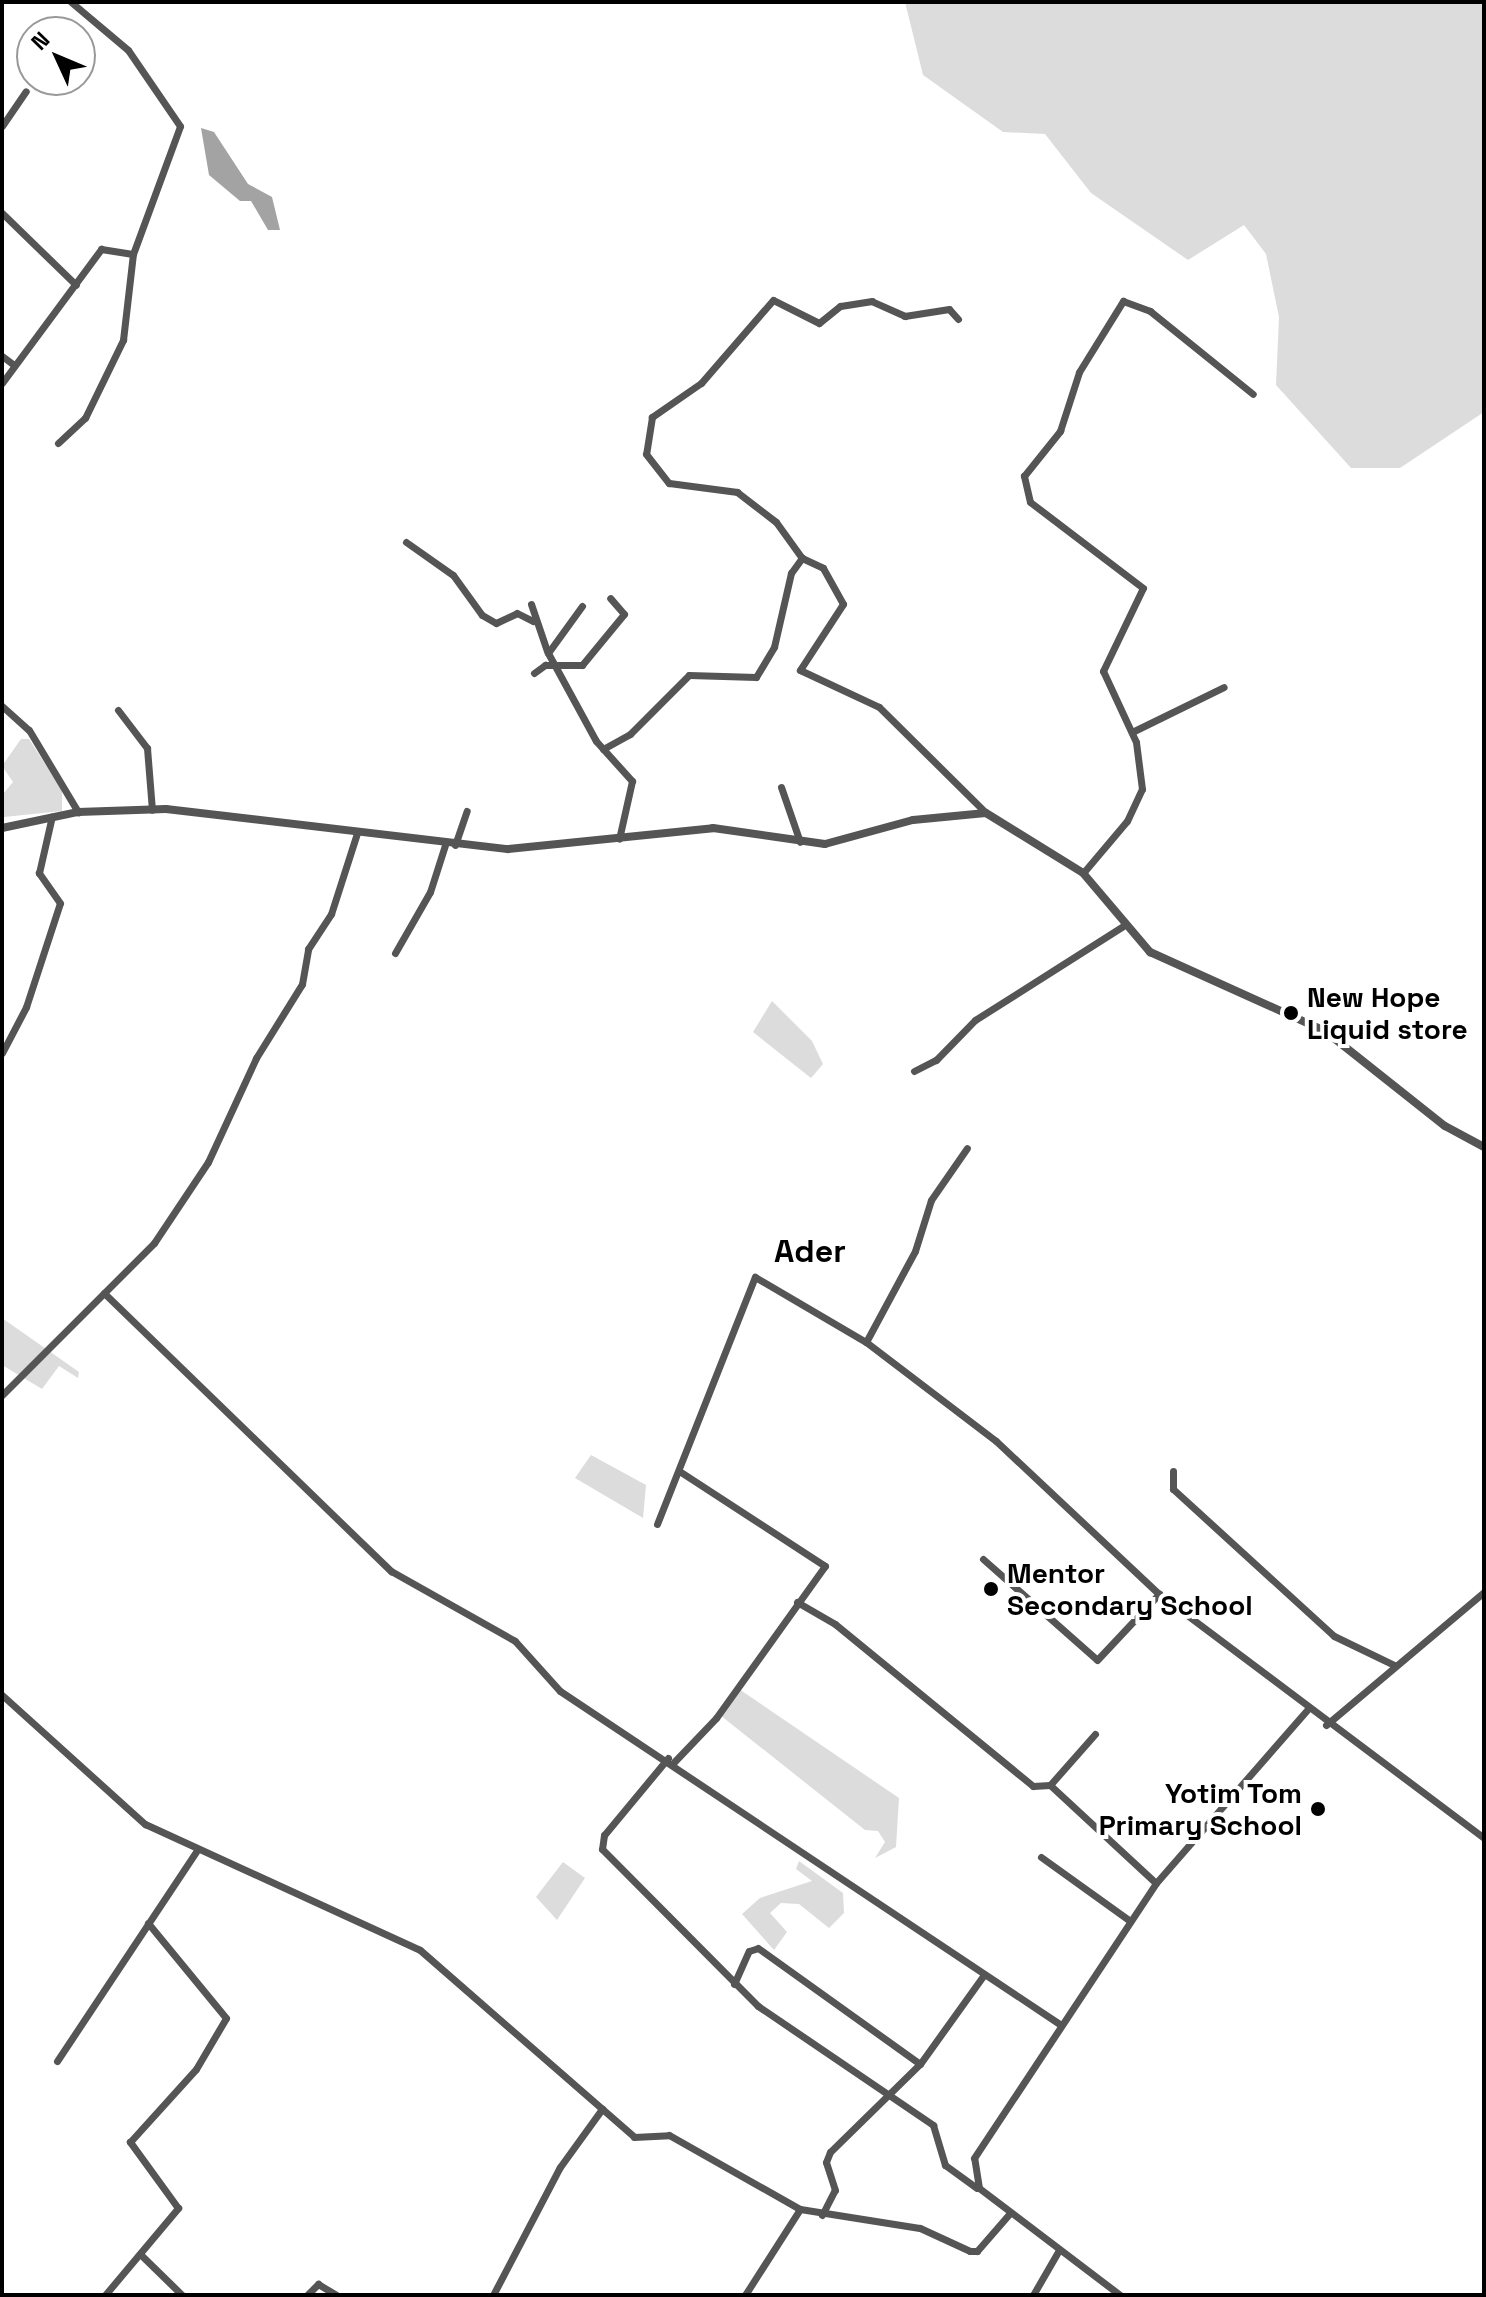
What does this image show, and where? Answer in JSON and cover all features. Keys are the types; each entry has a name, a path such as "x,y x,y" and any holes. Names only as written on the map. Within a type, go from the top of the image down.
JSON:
{"street":[{"path":"58,443 85,418 108,377 123,340 133,254 179,122 148,90 128,50 71,2"},
{"path":"2,126 23,96"},
{"path":"2,213 76,285"},
{"path":"2,383 101,249 133,254"},
{"path":"958,319 949,309 905,316 872,301 840,306 819,323 773,300 701,383 652,417 646,454 664,480 737,492 776,522 802,558 823,568 824,582 843,604 800,670 879,707 986,813 1083,873 1123,926 1169,963 1325,1031 1445,1126 1484,1147"},
{"path":"1083,873 1138,802 1143,772 1132,732 1103,671 1143,588 1030,502 1024,476 1060,431 1079,372 1123,301 1150,311 1253,394"},
{"path":"2,356 14,365"},
{"path":"406,542 453,575 482,615 496,623 517,613 533,621"},
{"path":"603,749 630,734 689,675 756,677 774,647 791,573 802,558"},
{"path":"534,673 548,666 582,665 624,614 610,598"},
{"path":"531,604 533,621 548,653 548,666 603,749 632,781 619,842"},
{"path":"548,653 582,606"},
{"path":"1132,732 1224,687"},
{"path":"2,706 29,730 78,812"},
{"path":"118,710 152,761 152,810"},
{"path":"781,787 800,842"},
{"path":"2,828 78,812 152,810 450,845 619,842 728,828 800,842 986,813"},
{"path":"395,953 430,892 467,811"},
{"path":"2,1053 26,1007 60,903 39,873 52,816"},
{"path":"2,1395 162,1233 208,1162 256,1058 302,984 308,949 331,914 357,833"},
{"path":"914,1071 936,1060 975,1020 1123,926"},
{"path":"866,1342 915,1251 931,1200 967,1148"},
{"path":"657,1524 681,1472 755,1277 866,1342 1030,1469 1159,1594 1326,1725 1484,1838"},
{"path":"104,1293 391,1571 515,1641 560,1691 671,1760 824,1873 1058,2023"},
{"path":"1173,1471 1173,1489 1334,1636 1394,1665"},
{"path":"681,1472 824,1564 716,1718 671,1760 604,1835 602,1849 734,1984 786,2028 894,2093 940,2132 948,2169 979,2188 1120,2295"},
{"path":"983,1559 1097,1660 1159,1594"},
{"path":"1326,1725 1484,1592"},
{"path":"797,1602 835,1624 1013,1772 1037,1787 1050,1785 1095,1734"},
{"path":"2,1695 136,1816 196,1852 286,1885 420,1950 634,2137 669,2135 800,2209 822,2215 920,2228 977,2251 1010,2213"},
{"path":"979,2188 972,2170 980,2142 1058,2023 1156,1883 1307,1710"},
{"path":"1050,1785 1156,1883"},
{"path":"57,2061 196,1852"},
{"path":"1041,1857 1130,1921"},
{"path":"105,2295 179,2202 130,2142 196,2069 226,2018 148,1923"},
{"path":"734,1984 749,1951 758,1948 920,2064"},
{"path":"822,2215 835,2190 825,2160 920,2064 983,1976"},
{"path":"493,2295 560,2167 602,2109"},
{"path":"745,2295 800,2209"},
{"path":"1033,2295 1059,2250"},
{"path":"140,2254 182,2295"},
{"path":"307,2295 318,2284 336,2295"}],"shaded area":[{"path":"905,2 1484,2 1484,412 1400,468 1351,468 1276,385 1279,317 1266,254 1244,225 1188,260 1091,193 1045,134 1003,132 923,75"},
{"path":"201,128 214,132 248,184 272,197 280,230 268,230 251,201 240,201 209,175"},
{"path":"21,739 29,739 62,790 62,811 4,817 3,794 13,782 2,766"},
{"path":"772,1001 812,1041 823,1064 811,1078 753,1032"},
{"path":"2,1318 79,1372 78,1378 59,1366 42,1389 2,1365"},
{"path":"591,1455 646,1485 643,1518 575,1478"},
{"path":"739,1689 899,1798 896,1847 875,1858 885,1842 878,1831 865,1830 720,1715"},
{"path":"799,1861 843,1893 844,1913 829,1928 799,1904 781,1903 770,1913 787,1932 774,1950 742,1914 760,1898 812,1881 796,1869"},
{"path":"563,1862 585,1878 557,1920 536,1897"}],"place":[{"name":"New Hope Liquid store","path":"1291,1013"},
{"name":"Mentor Secondary School","path":"991,1589"},
{"name":"Yotim Tom Primary School","path":"1318,1809"}],"district":[{"name":"Ader","path":"810,1251"}]}
